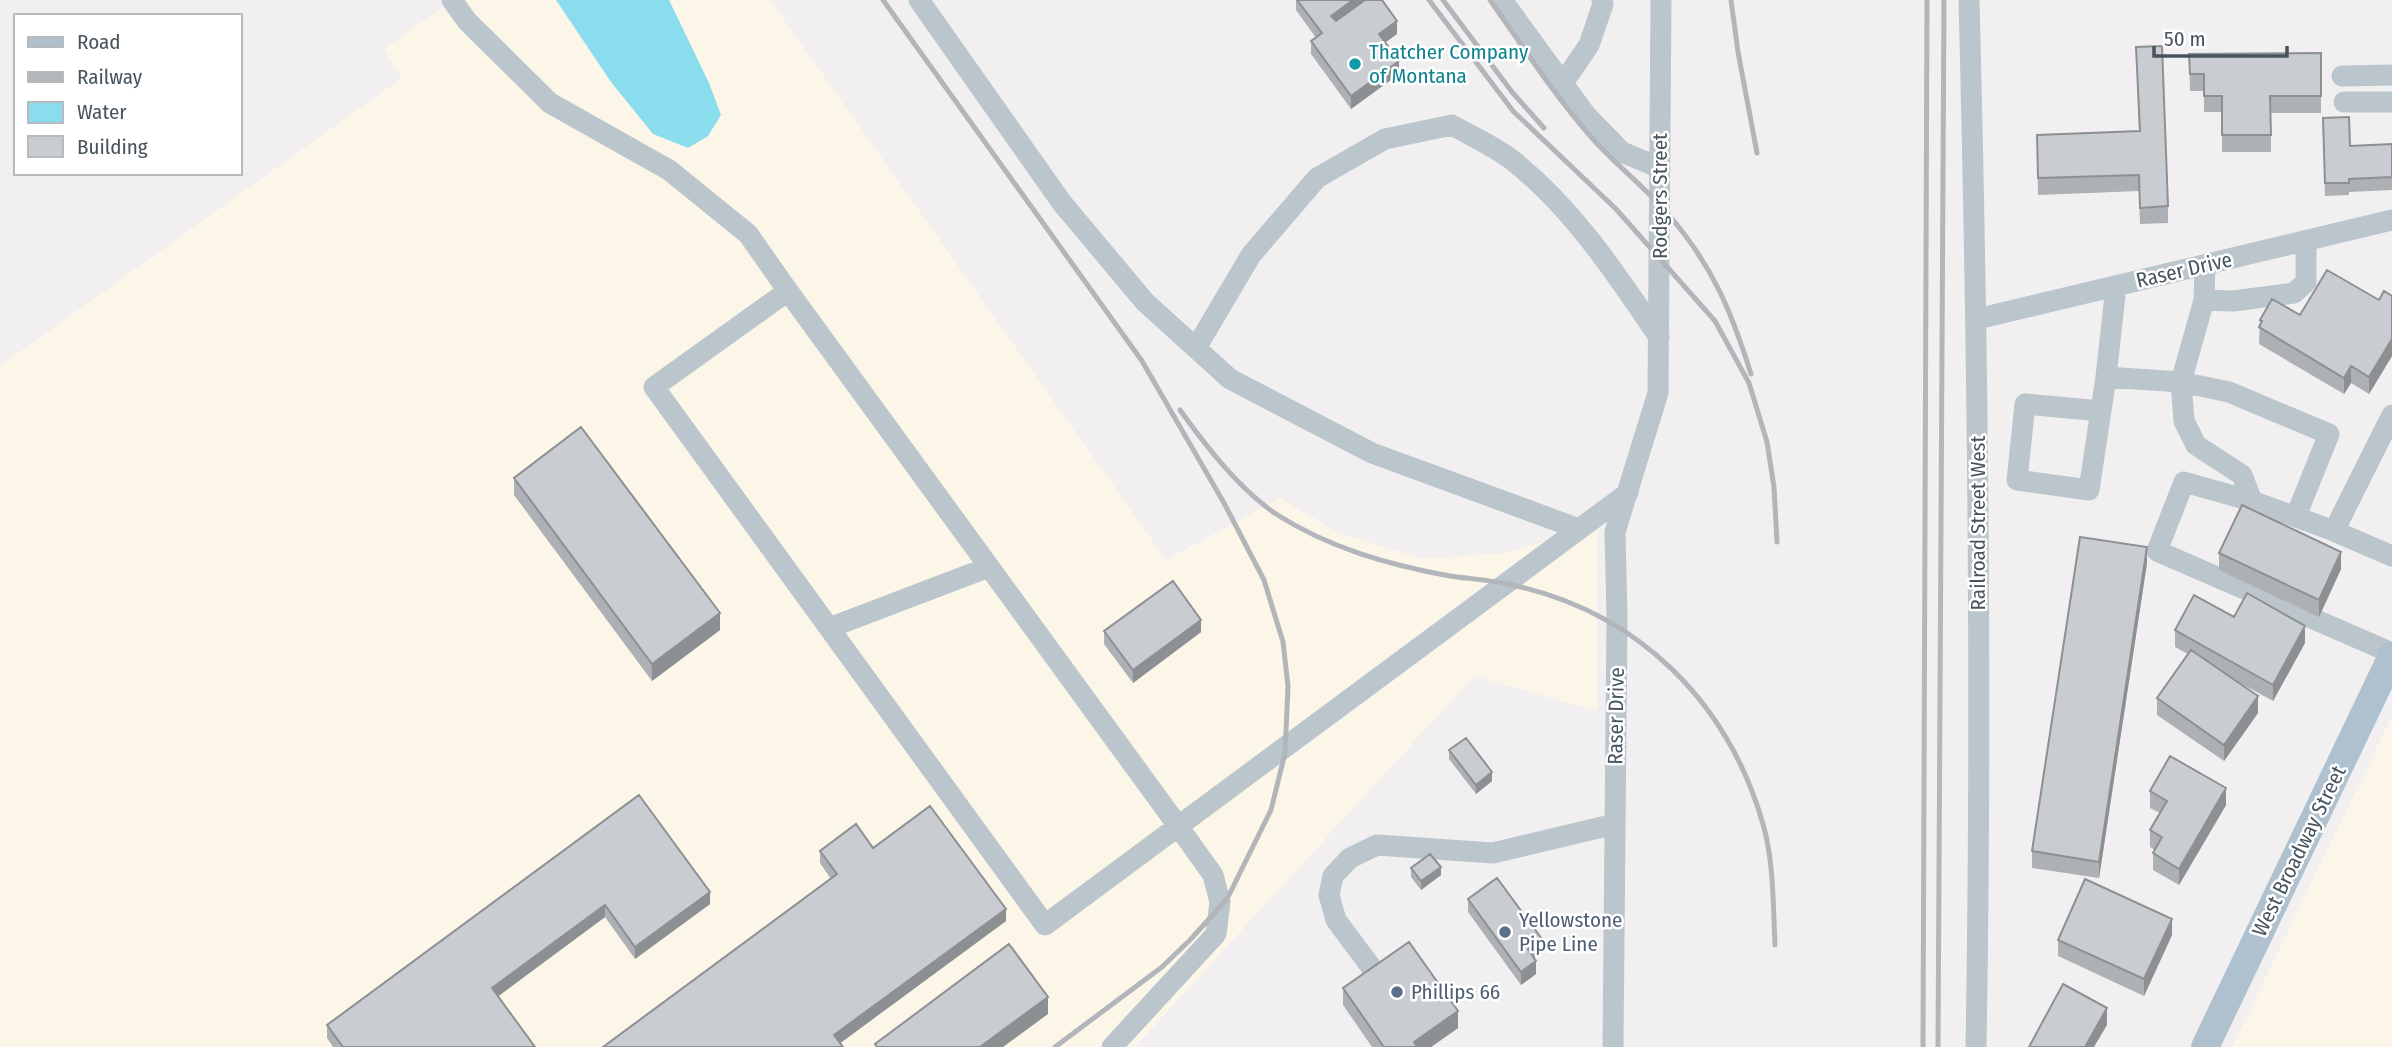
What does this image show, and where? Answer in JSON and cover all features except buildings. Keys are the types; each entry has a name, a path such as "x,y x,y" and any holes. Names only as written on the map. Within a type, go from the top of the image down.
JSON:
{"main road":[{"name":"West Broadway Street","path":"2205,1047 2392,655"}],"street":[{"path":"452,0 467,21 550,103 669,170 748,234 1213,875 1220,902 1216,934 1112,1047"},
{"path":"919,0 1062,204 1144,302 1230,379 1372,453 1579,529"},
{"path":"1502,0 1585,114 1622,152 1660,168"},
{"path":"1563,83 1589,45 1604,4 1602,0"},
{"name":"Rodgers Street","path":"1658,393 1661,0"},
{"name":"Railroad Street West","path":"1969,0 1977,319 1980,810 1976,1047"},
{"path":"2342,76 2392,75"},
{"path":"2344,102 2392,102"},
{"path":"1196,348 1251,255 1317,178 1385,139 1451,125 1511,159 1572,217 1659,337"},
{"name":"Raser Drive","path":"1977,319 2392,220"},
{"path":"2204,300 2233,301 2294,293 2306,282 2306,241"},
{"path":"2205,265 2204,300 2181,382 2184,421 2196,445 2242,475 2252,501"},
{"path":"2101,411 2025,404 2017,480 2089,490 2101,411 2106,377 2116,286"},
{"path":"788,291 654,387 1045,925 1628,493"},
{"path":"2106,377 2181,382 2229,392 2329,434 2296,516"},
{"name":"Raser Drive","path":"1613,1047 1617,617 1615,532 1658,393"},
{"path":"2334,531 2392,415"},
{"path":"2392,556 2296,516 2184,482 2157,551 2392,655"},
{"path":"830,628 989,567"},
{"path":"1380,979 1336,920 1329,895 1333,876 1350,858 1377,845 1493,853 1615,824"}],"shaded area":[{"path":"453,0 770,0 1166,560 1280,498 1339,533 1423,559 1506,553 1597,525 1597,711 1474,676 1135,1047 0,1047 0,366 402,78 384,49"},
{"path":"2392,716 2392,1047 2232,1047"}],"water":[{"path":"556,0 669,0 709,83 721,115 708,136 688,148 653,134 611,82"}],"railway":[{"path":"883,0 1142,361 1224,503 1264,580 1283,642 1288,686 1285,753 1271,810 1227,899 1162,967 1055,1047"},
{"path":"1429,0 1513,111 1616,209 1715,321 1749,383 1767,442 1774,487 1777,542"},
{"path":"1443,0 1512,92 1544,128"},
{"path":"1490,0 1578,122 1659,204 1697,252 1728,309 1751,374"},
{"path":"1731,0 1757,153"},
{"path":"1923,1047 1927,0"},
{"path":"1938,1047 1944,0"},
{"path":"1180,410 1236,480 1262,504 1296,526 1338,546 1382,561 1450,576 1504,583 1558,598 1599,617 1638,640 1672,669 1701,702 1727,739 1747,780 1763,824 1769,853 1775,945"}],"place":[{"name":"Thatcher Company of Montana","path":"1355,64"},
{"name":"Yellowstone Pipe Line","path":"1505,932"},
{"name":"Phillips 66","path":"1397,992"}]}
